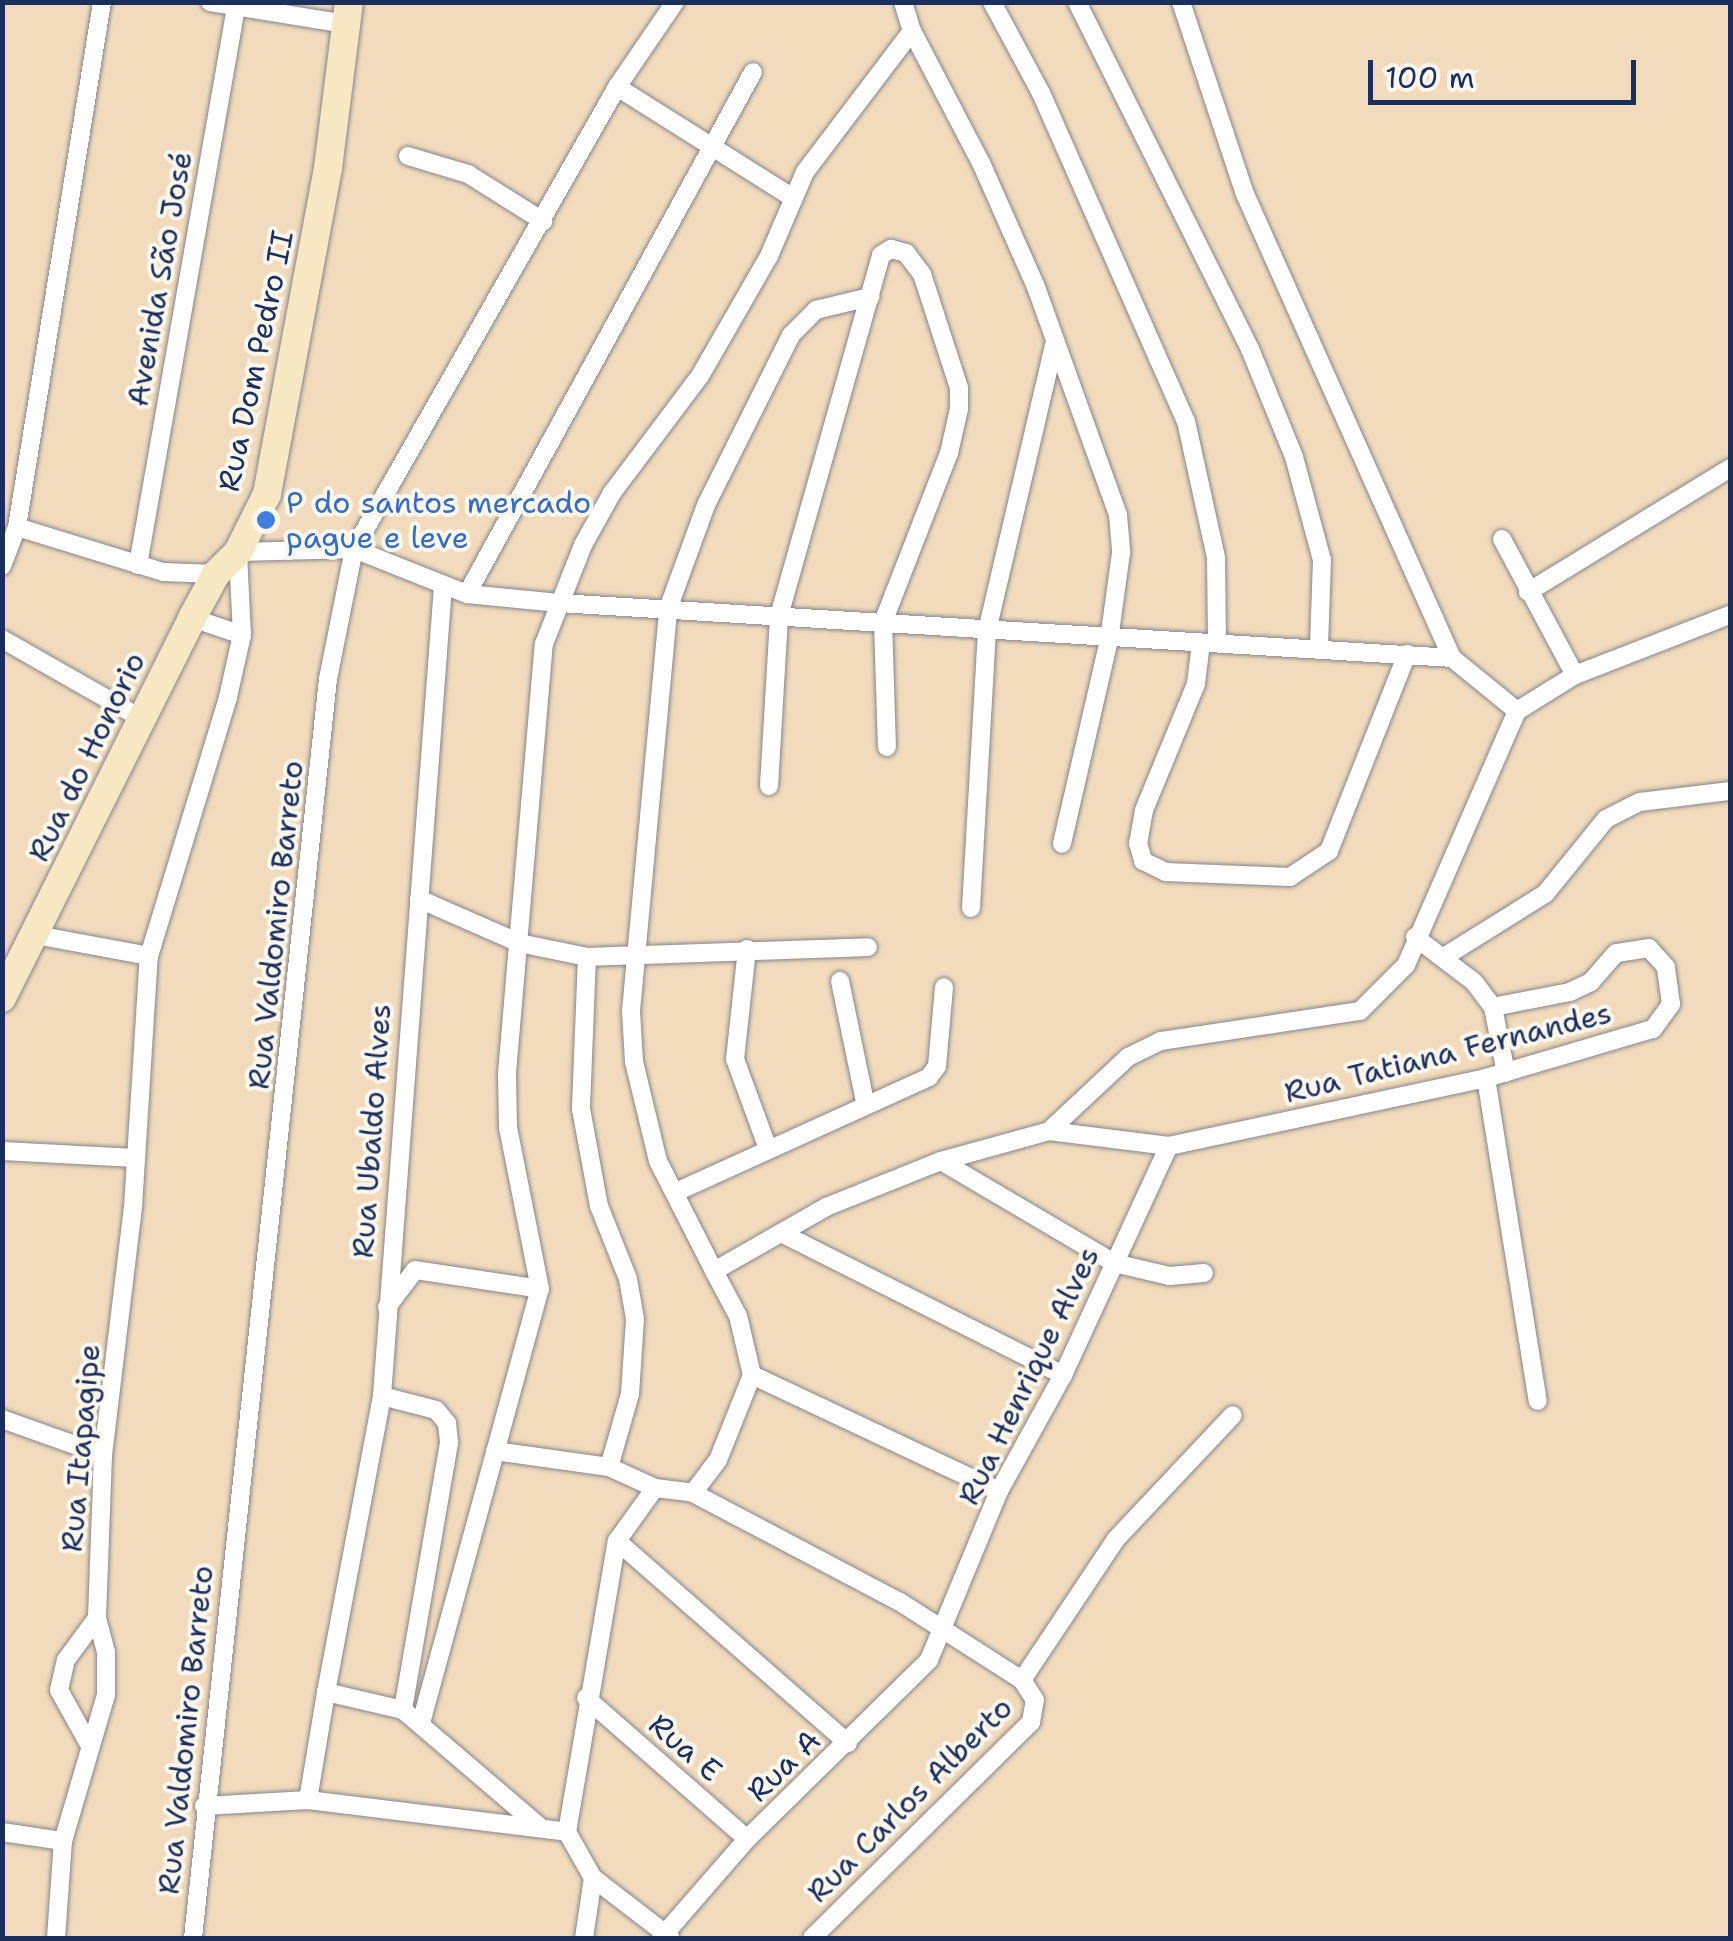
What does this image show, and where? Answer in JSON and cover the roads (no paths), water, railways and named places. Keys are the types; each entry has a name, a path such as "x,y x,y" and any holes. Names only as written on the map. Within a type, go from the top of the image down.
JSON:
{"street":[{"path":"2,566 16,527 102,2"},
{"path":"210,2 347,13"},
{"name":"Rua Valdomiro Barreto","path":"193,1938 204,1806 328,678 354,548 617,87 674,2"},
{"path":"903,2 912,31 982,165 1056,339 1118,515 1121,553 1109,640 1062,844"},
{"path":"992,2 1041,93 1186,421 1216,558 1209,643 1144,810 1138,843 1143,861 1166,872 1290,877 1329,851 1407,654"},
{"path":"1077,2 1250,348 1294,458 1322,560 1319,647"},
{"path":"1181,2 1245,194 1452,658 1517,711"},
{"name":"Avenida São José","path":"138,564 236,5"},
{"name":"Rua Dom Pedro II","path":"148,956 176,853 211,764 242,634 238,552 267,494 328,168 347,13"},
{"path":"421,1723 540,1290 508,1127 544,644 559,603 612,492 700,376 748,296 792,197 912,31"},
{"path":"466,594 754,72"},
{"path":"617,87 792,197"},
{"path":"408,156 468,174 542,221"},
{"path":"770,786 779,616 885,250 911,258 958,388 949,453 883,622 887,748"},
{"path":"694,1493 718,1460 752,1376 738,1316 643,1116 634,1062 636,953 668,609 706,505 791,335 816,310 870,297"},
{"path":"970,908 987,631 1020,512 1056,339"},
{"path":"1528,592 1730,468"},
{"path":"16,527 138,564 216,574"},
{"path":"1502,540 1576,675"},
{"path":"238,552 354,548 466,594 559,603 1109,640 1319,647 1452,658"},
{"name":"Rua do Honorio","path":"2,998 192,618 216,574 238,552"},
{"name":"Rua Ubaldo Alves","path":"308,1800 382,1396 443,586"},
{"path":"714,1271 826,1207 941,1161 1049,1131 1128,1057 1161,1041 1360,1011 1406,965 1517,711 1576,675 1730,615"},
{"path":"192,618 242,634"},
{"path":"2,639 142,719"},
{"path":"1444,957 1544,894 1593,831 1622,810 1640,802 1730,791"},
{"path":"419,899 520,943 587,957 868,947"},
{"path":"36,935 148,956"},
{"path":"1415,937 1444,957 1493,1007 1506,1073"},
{"name":"Rua Tatiana Fernandes","path":"1049,1131 1169,1146 1506,1073 1653,1029 1671,1004 1666,968 1648,948 1608,958 1588,985 1493,1007"},
{"path":"747,949 735,1059 767,1146"},
{"name":"Rua Itapagipe","path":"56,1938 63,1842 107,1684 97,1618 103,1455 136,1158 148,956"},
{"path":"587,957 581,1108 599,1206 628,1278 635,1319 630,1394 609,1467"},
{"path":"840,981 865,1102"},
{"path":"676,1192 767,1146 922,1081 937,1066 944,988"},
{"path":"1486,1078 1538,1402"},
{"name":"Rua Henrique Alves","path":"945,1633 999,1491 1063,1375 1169,1146"},
{"path":"2,1151 136,1158"},
{"path":"941,1161 1114,1264 1170,1276 1204,1272"},
{"path":"781,1233 1063,1375"},
{"path":"386,1308 415,1270 540,1290"},
{"path":"752,1376 999,1491"},
{"path":"382,1396 436,1410 447,1423 449,1443 403,1710"},
{"name":"Rua Carlos Alberto","path":"812,1938 1032,1722 1034,1700 1022,1680 1116,1539 1233,1415"},
{"path":"2,1419 103,1455"},
{"path":"495,1452 609,1467 655,1488 694,1493 900,1602 1022,1680"},
{"path":"655,1488 617,1541 586,1698 567,1832 593,1878 665,1936"},
{"path":"617,1541 848,1743"},
{"path":"90,1746 59,1690 66,1660 97,1618"},
{"name":"Rua A","path":"665,1936 748,1840 910,1682 945,1633"},
{"path":"328,1684 403,1710 539,1826"},
{"name":"Rua E","path":"586,1698 748,1840"},
{"path":"204,1806 308,1800 567,1832"},
{"path":"2,1832 63,1842"},
{"path":"584,1938 593,1878"}],"place":[{"name":"P do santos mercado pague e leve","path":"266,520"}]}
